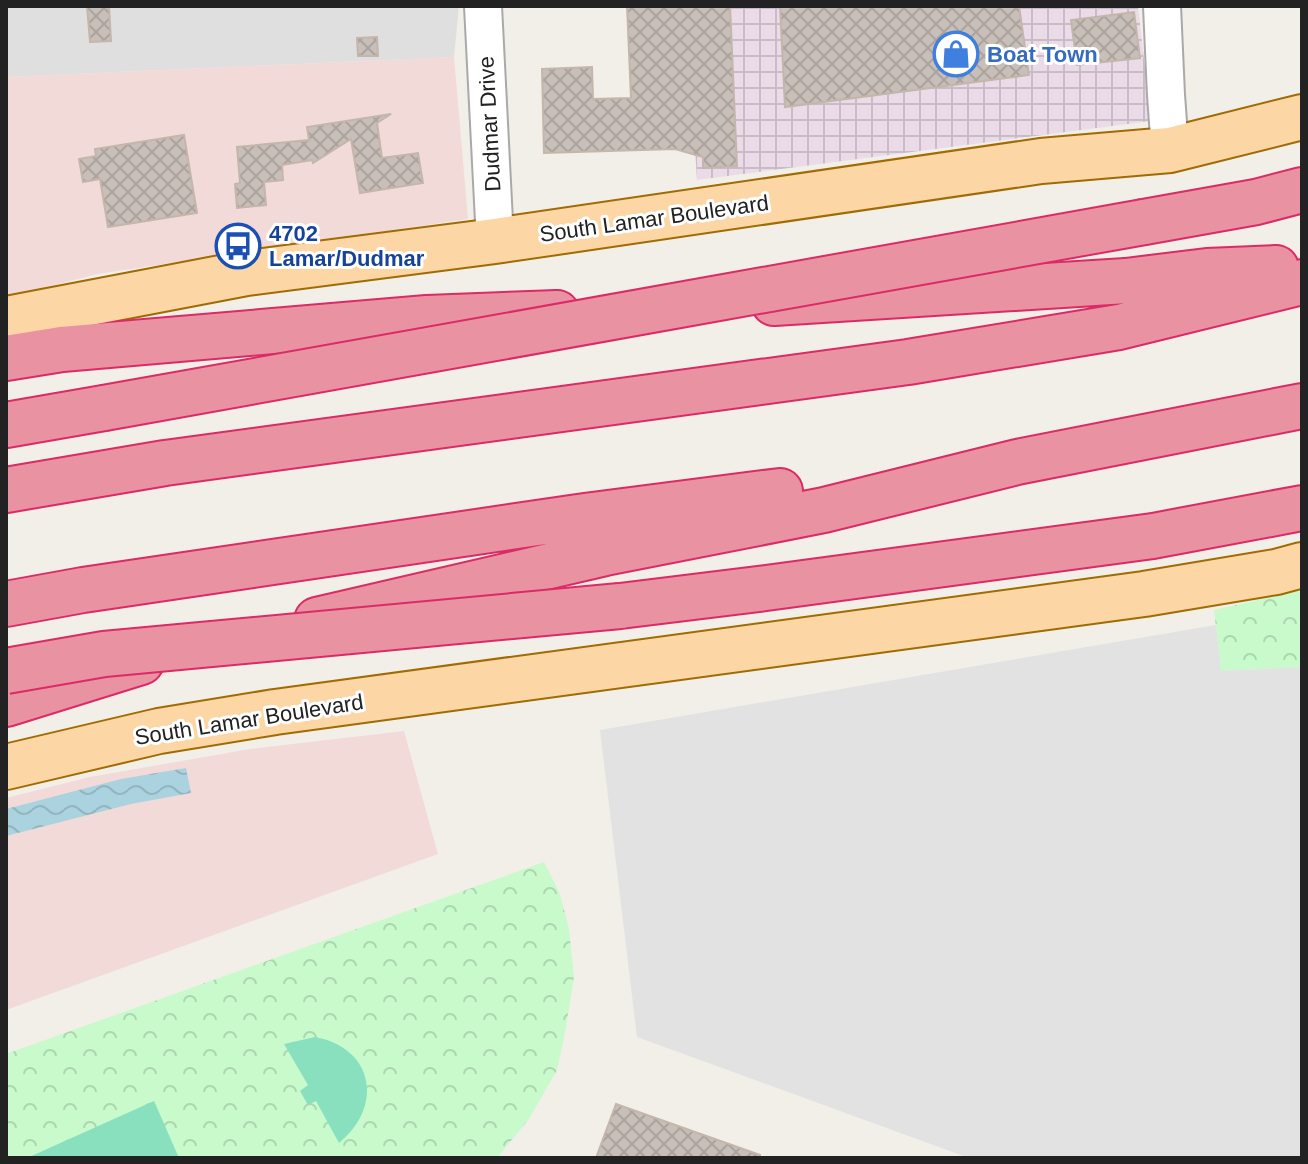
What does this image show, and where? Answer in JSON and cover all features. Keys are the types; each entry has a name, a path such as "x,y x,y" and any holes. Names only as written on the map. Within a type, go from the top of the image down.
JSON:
{"highway":[{"path":"6,425 1256,202 1302,190"},
{"path":"6,358 62,349 427,318 818,301 1126,281 1207,271 1302,267"},
{"path":"6,490 165,463 908,362 1119,327 1302,282"},
{"path":"6,704 155,658 605,553 824,510 1017,462 1302,406"},
{"path":"6,604 585,516 1017,462"},
{"path":"6,671 104,654 620,606 781,586 1153,536 1302,508"}],"main road":[{"name":"South Lamar Boulevard","path":"6,319 247,273 495,241 1041,161 1170,150 1302,117"},
{"name":"South Lamar Boulevard","path":"6,767 159,731 275,712 1144,594 1302,565"}],"street":[{"name":"Dudmar Drive","path":"483,6 495,241"},
{"path":"1162,6 1170,150"}],"shaded area":[{"path":"6,6 459,6 454,57 6,77"},
{"path":"686,6 1138,6 1151,121 697,180"},
{"path":"454,57 468,219 97,274 6,298 6,77"},
{"path":"1216,625 1221,671 1302,667 1302,1158 969,1158 637,1037 600,730"},
{"path":"404,731 438,854 6,1010 6,798 90,777 250,749"}],"green space":[{"path":"1302,590 1302,667 1221,671 1214,610"},
{"path":"544,862 560,894 569,929 574,977 557,1070 529,1119 497,1158 6,1158 6,1054"},
{"path":"315,1037 335,1043 350,1053 366,1080 367,1096 363,1112 339,1143 316,1101 308,1105 300,1091 308,1085 284,1044"},
{"path":"154,1101 179,1158 27,1158"}],"water":[{"path":"186,768 191,793 131,804 6,836 6,809 121,779"}],"building":[{"path":"87,6 109,6 111,41 90,42"},
{"path":"627,6 730,6 737,166 703,168 703,157 675,149 544,153 542,69 592,67 593,99 631,98"},
{"path":"780,6 1019,6 1029,75 785,107"},
{"path":"1134,12 1140,58 1077,65 1071,20"},
{"path":"377,37 378,56 358,56 357,38"},
{"path":"391,114 377,123 382,158 418,153 423,183 360,193 351,139 313,163 312,160 282,165 283,180 264,182 266,205 237,208 235,184 240,183 237,147 309,140 307,127"},
{"path":"184,135 197,213 108,227 100,179 83,182 79,159 96,156 95,149"},
{"path":"616,1104 760,1155 760,1158 596,1158"}],"place":[{"name":"Boat Town","path":"956,54"},
{"name":"4702 Lamar/Dudmar","path":"238,246"}]}
